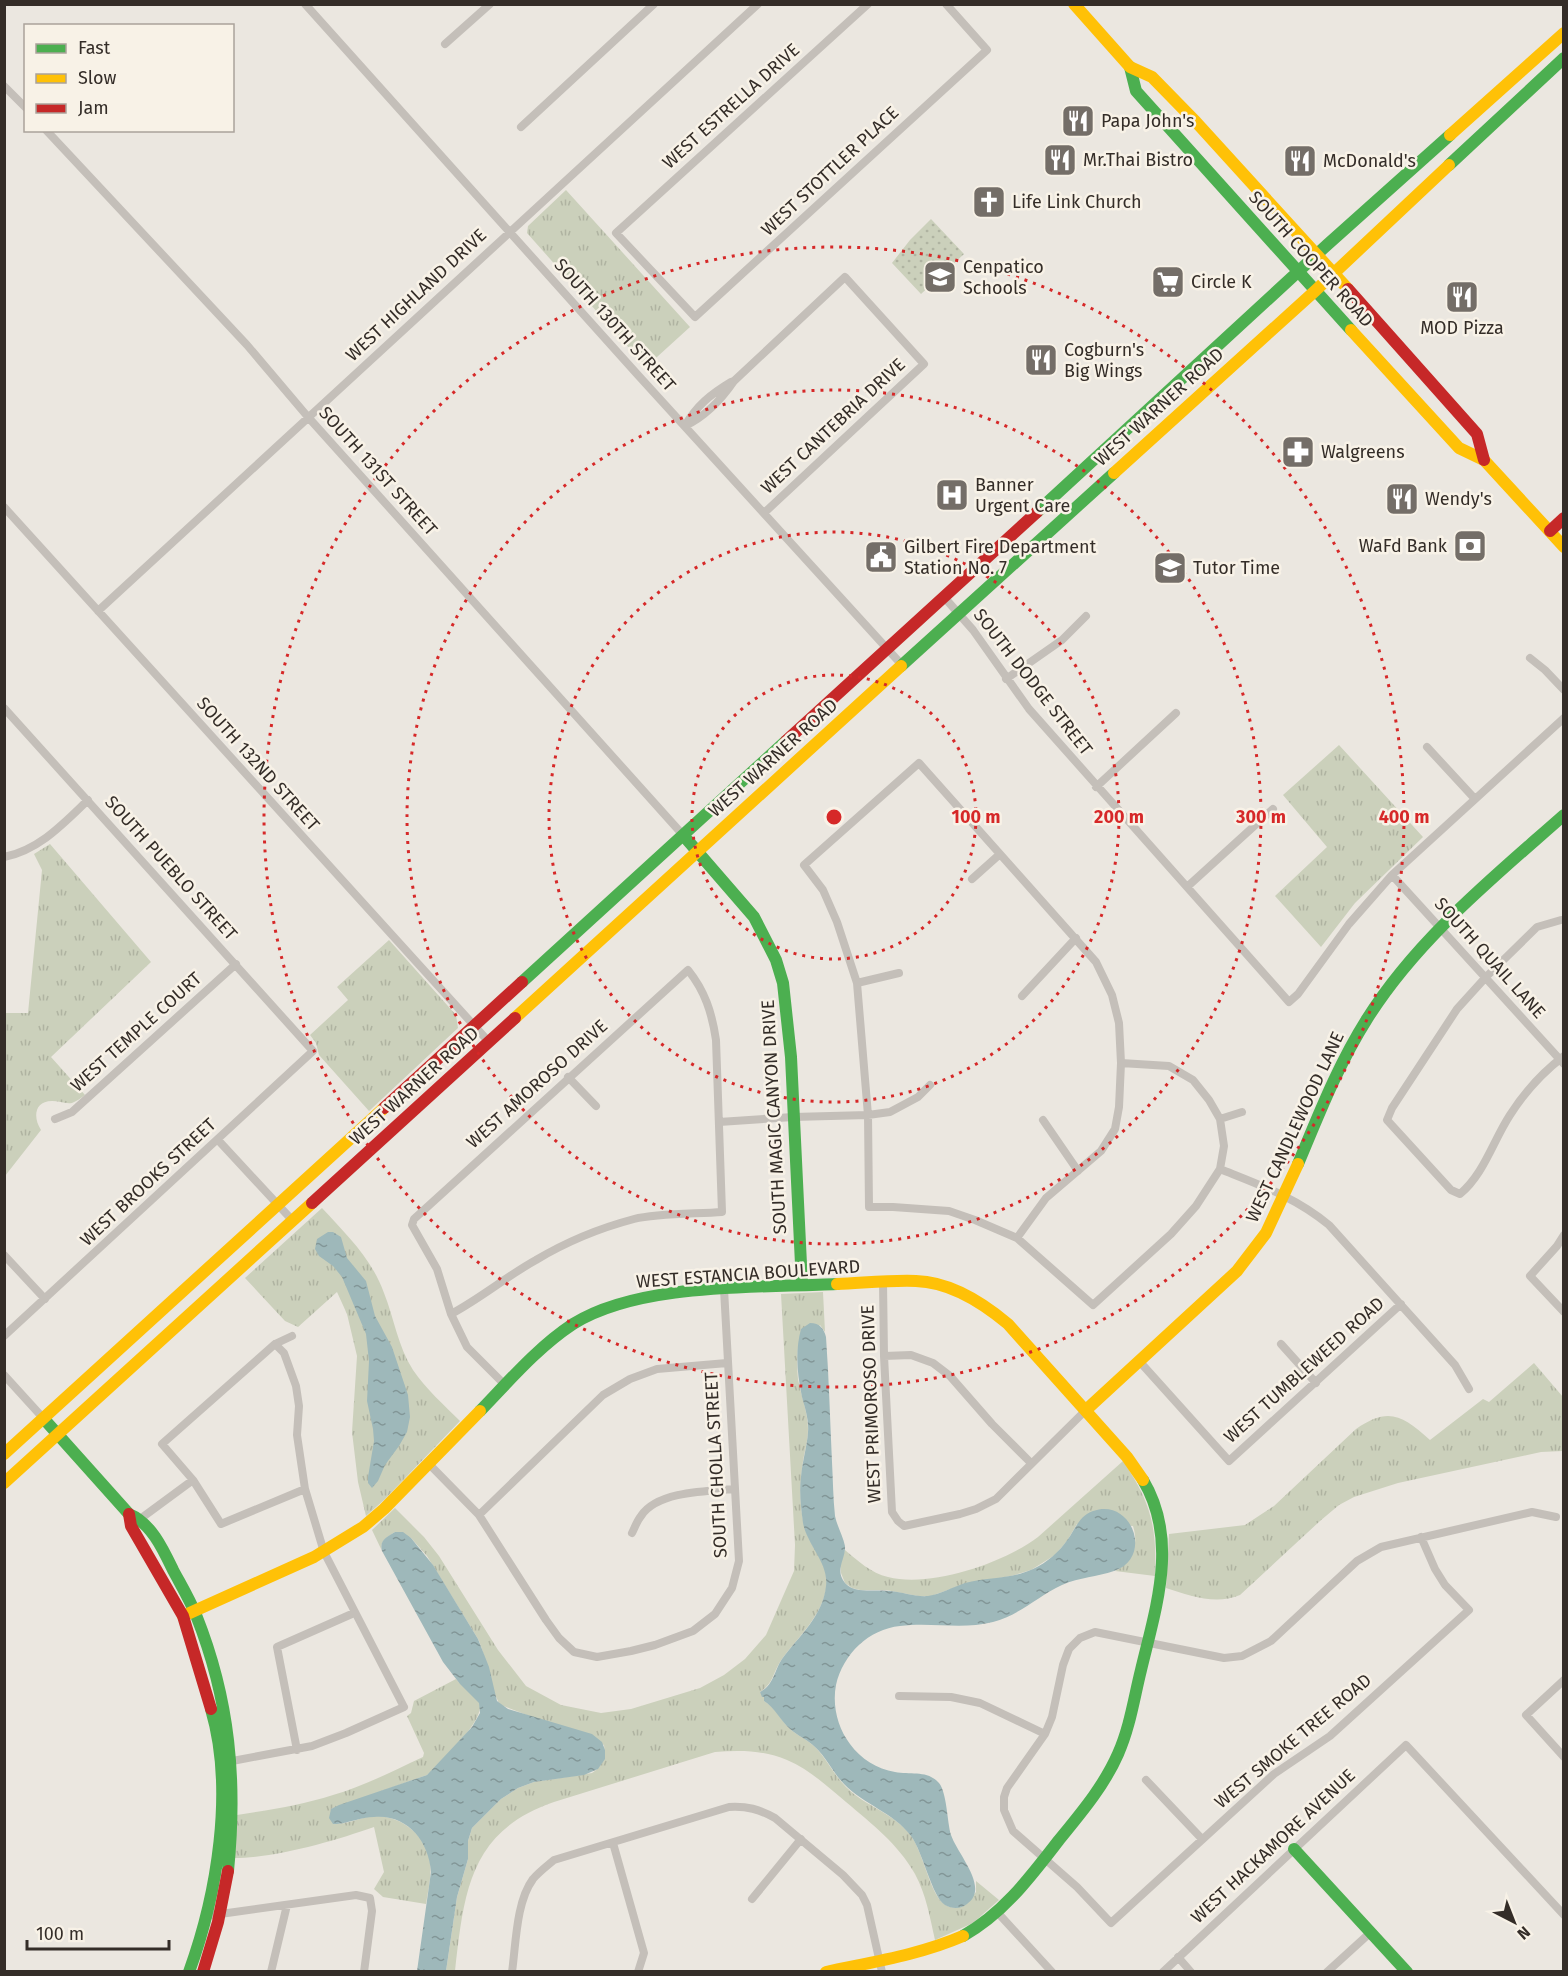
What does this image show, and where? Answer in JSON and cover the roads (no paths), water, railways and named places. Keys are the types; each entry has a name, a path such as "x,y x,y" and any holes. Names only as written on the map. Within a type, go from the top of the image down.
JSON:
{"main road":[{"name":"SOUTH COOPER ROAD","path":"1074,4 1130,67 1152,77 1196,122 1333,273 1477,434 1484,460"},
{"name":"WEST WARNER ROAD","path":"4,1454 888,649 1316,255 1563,33"},
{"name":"WEST WARNER ROAD","path":"4,1483 1315,291 1563,58"},
{"name":"SOUTH COOPER ROAD","path":"1130,67 1136,91 1315,291 1459,448 1484,460 1563,547"},
{"path":"1509,81 1523,95"},
{"path":"1072,480 1090,494"},
{"path":"1550,531 1563,518"},
{"name":"WEST CANDLEWOOD LANE","path":"1086,1410 1238,1270 1266,1234 1347,1050 1386,992 1440,927 1563,815"},
{"name":"SOUTH MAGIC CANYON DRIVE","path":"683,835 754,917 776,960 783,983 802,1285"},
{"name":"WEST ESTANCIA BOULEVARD","path":"188,1613 324,1552 356,1533 369,1523 505,1385 556,1337 574,1324 615,1304 657,1295 724,1289 918,1281 945,1286 985,1305 1008,1324 1127,1457 1149,1490 1157,1512 1162,1535 1162,1569 1129,1722 1114,1763 1088,1804 998,1913 952,1941 881,1966 826,1971"},
{"path":"44,1419 133,1519 188,1613 226,1762 233,1836 221,1914 203,1971"},
{"path":"189,1971 206,1916 219,1839 226,1762"},
{"path":"1294,1849 1407,1971"}],"street":[{"name":"SOUTH 130TH STREET","path":"306,4 902,665"},
{"path":"445,44 490,4"},
{"path":"521,127 654,4"},
{"name":"WEST HIGHLAND DRIVE","path":"98,611 757,5"},
{"name":"WEST ESTRELLA DRIVE","path":"695,317 616,233 865,5"},
{"name":"WEST STOTTLER PLACE","path":"695,317 987,50 949,6"},
{"path":"4,86 24,106"},
{"name":"SOUTH 131ST STREET","path":"48,132 247,345 308,417 683,835"},
{"name":"WEST CANTEBRIA DRIVE","path":"685,426 698,420 721,399 734,381 845,277 924,364 764,513"},
{"name":"SOUTH 132ND STREET","path":"4,507 489,1042"},
{"name":"SOUTH DODGE STREET","path":"944,597 991,654 1029,710 1289,1002 1298,994 1348,924 1392,875"},
{"path":"1006,679 1062,640 1086,616"},
{"path":"1530,658 1545,670 1563,690"},
{"name":"SOUTH PUEBLO STREET","path":"4,708 313,1051"},
{"path":"1096,787 1176,713"},
{"path":"1392,875 1563,717"},
{"path":"1427,747 1475,799"},
{"path":"1017,1238 1046,1198 1101,1151 1114,1129 1119,1107 1121,1063 1119,1023 1112,995 1096,962 919,763 804,865 823,891 837,922 857,983 868,1115 869,1207 893,1206 949,1211 1017,1238 1093,1305 1171,1234 1196,1206 1220,1169 1224,1146 1220,1119 1193,1080 1169,1066 1121,1063"},
{"path":"4,857 19,853 43,841 88,800"},
{"path":"1187,887 1273,809"},
{"path":"972,879 1000,854"},
{"name":"SOUTH QUAIL LANE","path":"1392,875 1562,1060"},
{"path":"1561,920 1537,927 1457,1009 1392,1108 1387,1120 1451,1190 1460,1194 1469,1186 1516,1107 1543,1075 1562,1060"},
{"path":"1022,996 1076,938"},
{"name":"WEST TEMPLE COURT","path":"55,1119 72,1112 236,964"},
{"name":"WEST AMOROSO DRIVE","path":"451,1314 437,1269 412,1225 414,1219 688,970 700,985 713,1021 716,1040 719,1122"},
{"path":"857,983 899,973"},
{"name":"WEST BROOKS STREET","path":"4,1336 313,1051"},
{"path":"568,1077 596,1106"},
{"path":"505,1385 467,1347 451,1314 534,1261 600,1230 636,1219 722,1212 719,1122 890,1112 918,1097 930,1085"},
{"path":"1220,1119 1242,1112"},
{"path":"1043,1120 1078,1171"},
{"path":"218,1140 293,1221"},
{"path":"1220,1169 1285,1195 1311,1210 1329,1225 1455,1365 1469,1389"},
{"path":"1563,1235 1530,1276 1563,1312"},
{"path":"4,1255 45,1299"},
{"name":"WEST PRIMOROSO DRIVE","path":"883,1282 884,1356 892,1512 898,1521"},
{"name":"SOUTH CHOLLA STREET","path":"479,1515 559,1638 574,1652 597,1657 655,1645 693,1631 715,1614 732,1588 739,1561 724,1289"},
{"name":"WEST TUMBLEWEED ROAD","path":"1140,1362 1229,1461 1401,1304"},
{"path":"292,1336 275,1344 162,1444 193,1480 221,1524 305,1489"},
{"path":"226,1762 297,1750 332,1740 404,1707 324,1552 305,1489 297,1435 299,1406 296,1386 284,1353 275,1344"},
{"path":"1281,1344 1316,1383"},
{"path":"884,1356 911,1355 933,1363 950,1376 992,1424 1031,1463"},
{"path":"429,1464 479,1515 603,1395 630,1379 657,1369 727,1363"},
{"path":"4,1375 44,1419"},
{"name":"WEST CANDLEWOOD LANE","path":"898,1521 904,1526 914,1525 976,1509 996,1499 1086,1410"},
{"path":"133,1519 193,1480"},
{"path":"633,1533 642,1514 659,1501 685,1493 734,1489"},
{"path":"1044,1860 1013,1831 1004,1810 1004,1797 1007,1788 1045,1734 1052,1717 1063,1665 1069,1649 1080,1638 1095,1632 1224,1658 1242,1656 1257,1650 1282,1632 1345,1572 1367,1554 1381,1547 1532,1512 1556,1517"},
{"name":"WEST SMOKE TREE ROAD","path":"1044,1860 1077,1887 1111,1923 1274,1774 1330,1736 1469,1610 1445,1585 1421,1537"},
{"path":"297,1750 277,1647 354,1612"},
{"path":"1563,1680 1526,1715 1563,1757"},
{"path":"899,1696 951,1696 980,1703 1045,1734"},
{"name":"WEST HACKAMORE AVENUE","path":"1163,1971 1406,1745 1563,1915"},
{"path":"1146,1780 1202,1839"},
{"path":"512,1971 528,1887 534,1878 554,1860 729,1807 746,1806 775,1818 843,1875 862,1895 867,1905 881,1966"},
{"path":"752,1899 801,1839"},
{"path":"613,1843 644,1953 638,1971"},
{"path":"206,1916 356,1895 370,1899 372,1911 364,1971"},
{"path":"271,1971 287,1905"},
{"path":"998,1913 1052,1971"},
{"path":"1327,1971 1371,1932"},
{"path":"1179,1957 1191,1971"}],"water":[{"path":"328,1232 341,1237 347,1258 366,1281 375,1316 392,1347 408,1395 410,1417 407,1432 372,1488 368,1483 368,1477 374,1441 367,1401 369,1361 366,1334 342,1277 333,1266 319,1256 315,1249 317,1239"},
{"path":"810,1323 821,1327 826,1337 834,1509 845,1546 840,1574 850,1587 859,1590 928,1596 965,1583 1025,1572 1053,1556 1065,1544 1081,1519 1093,1511 1107,1509 1118,1513 1127,1520 1133,1531 1135,1543 1133,1554 1126,1564 1114,1571 1062,1585 1012,1615 993,1622 970,1625 900,1626 878,1632 859,1645 839,1674 835,1693 837,1716 842,1731 854,1749 876,1766 888,1771 930,1776 942,1788 951,1835 974,1880 973,1897 965,1906 959,1908 945,1905 940,1900 920,1852 904,1828 860,1798 844,1784 819,1751 786,1726 764,1701 760,1692 768,1686 782,1659 815,1616 824,1597 826,1586 821,1562 805,1531 800,1488 808,1428 799,1380 797,1354 801,1329"},
{"path":"395,1532 403,1532 411,1538 433,1565 478,1639 489,1667 497,1701 508,1709 592,1734 602,1742 605,1750 605,1759 598,1769 584,1775 534,1782 518,1788 501,1799 472,1828 468,1841 468,1859 457,1897 446,1971 417,1971 431,1872 421,1840 406,1825 386,1817 369,1817 337,1824 333,1824 329,1818 331,1809 339,1805 427,1775 472,1727 480,1713 479,1703 443,1662 382,1551 383,1541"}],"place":[{"name":"Papa John's","path":"1078,121"},
{"name":"Mr.Thai Bistro","path":"1060,160"},
{"name":"McDonald's","path":"1300,161"},
{"name":"Life Link Church","path":"989,202"},
{"name":"Cenpatico Schools","path":"940,277"},
{"name":"Circle K","path":"1168,282"},
{"name":"MOD Pizza","path":"1462,297"},
{"name":"Cogburn's Big Wings","path":"1041,360"},
{"name":"Walgreens","path":"1298,452"},
{"name":"Banner Urgent Care","path":"952,495"},
{"name":"Wendy's","path":"1402,499"},
{"name":"WaFd Bank","path":"1470,546"},
{"name":"Gilbert Fire Department Station No. 7","path":"881,557"},
{"name":"Tutor Time","path":"1170,568"}]}
